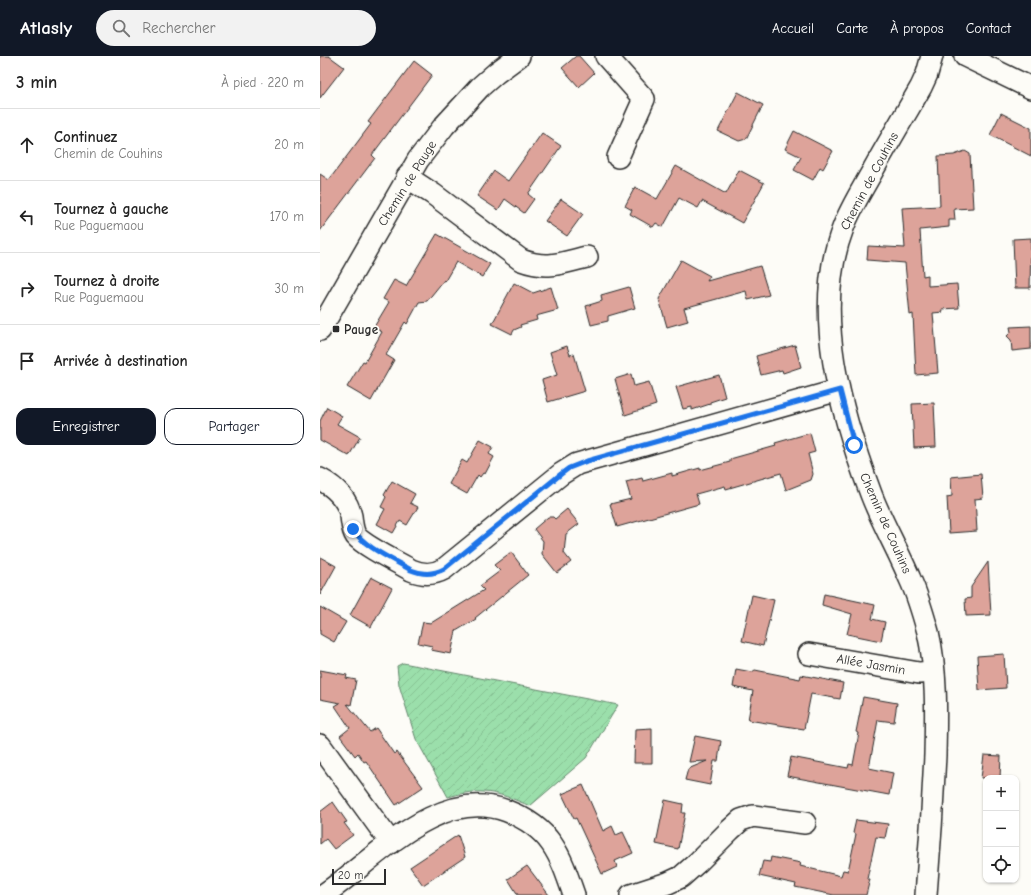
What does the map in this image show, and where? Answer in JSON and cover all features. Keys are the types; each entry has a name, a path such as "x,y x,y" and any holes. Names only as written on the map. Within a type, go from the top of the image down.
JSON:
{"street":[{"name":"Chemin de Pauge","path":"320,330 407,177 429,145 462,105 496,73 519,56"},
{"path":"606,56 644,99 618,157"},
{"name":"Chemin de Couhins","path":"926,895 936,730 934,672 929,639 920,603 911,580 872,496 854,445 840,390 829,325 828,305 831,268 835,249 843,227 858,197 921,87 932,56"},
{"path":"965,56 1031,88"},
{"path":"407,177 433,194 521,260 537,265 547,266 587,256"},
{"path":"320,479 334,488 347,505 353,529 359,539 411,570 419,573 438,572 444,569 561,474 577,464 840,390"},
{"name":"Allée Jasmin","path":"808,654 919,672 934,672"},
{"path":"320,745 391,843"},
{"path":"333,892 391,843 428,818 448,810 469,806 487,806 519,815 544,833 562,859 574,895"},
{"path":"631,895 668,883 681,877 741,820 753,816 805,823"}],"green space":[{"path":"403,663 618,705 586,758 530,806 507,797 488,792 469,792 448,797 416,739 399,685 397,666"}],"building":[{"path":"320,56 329,56 344,67 320,98"},
{"path":"576,56 579,56 594,73 579,87 562,68"},
{"path":"414,61 432,75 372,155 375,158 320,231 320,174 329,180 371,124 368,122"},
{"path":"738,92 763,105 746,139 739,141 718,131"},
{"path":"1001,113 1031,128 1031,156 990,135"},
{"path":"794,131 833,151 823,169 820,167 813,180 794,170 801,157 785,149"},
{"path":"542,133 561,146 528,194 534,199 524,213 505,199 498,210 477,196 494,171 508,181"},
{"path":"965,151 970,154 973,208 954,209 955,220 949,220 949,227 920,230 923,276 928,275 928,286 957,284 959,308 942,309 943,312 933,313 938,373 916,375 913,314 910,315 905,263 867,260 868,246 905,248 902,208 940,206 938,156 954,155"},
{"path":"676,166 726,194 739,170 764,183 742,223 702,201 698,208 679,198 663,227 656,223 653,227 630,214 632,210 625,206 635,187 657,199"},
{"path":"561,199 583,214 567,236 545,221"},
{"path":"437,234 490,264 482,277 456,262 445,281 444,280 427,301 419,302 407,324 405,322 386,355 394,360 371,401 347,387 363,361 365,362 382,332 374,327 389,302 383,299 394,280 406,286"},
{"path":"1031,238 1030,288 1015,288 1013,239"},
{"path":"681,260 710,276 707,281 760,266 769,295 748,300 746,291 684,308 688,321 667,327 659,299"},
{"path":"514,283 533,293 551,287 558,310 536,316 537,320 520,325 521,327 514,330 512,334 492,324"},
{"path":"629,287 635,308 608,316 608,321 591,325 586,306 602,301 601,295"},
{"path":"1031,326 1031,349 1012,351 1011,340 1007,336 1011,332 1010,327"},
{"path":"795,345 801,367 783,373 782,370 761,375 756,356"},
{"path":"567,346 570,355 574,354 585,391 548,402 542,380 557,375 550,352"},
{"path":"631,374 634,386 649,382 656,405 625,415 615,379"},
{"path":"719,375 725,397 692,410 692,407 683,409 676,387"},
{"path":"934,403 936,447 914,448 912,404"},
{"path":"327,407 342,416 337,424 360,437 349,456 320,440 320,421"},
{"path":"810,433 815,452 808,454 813,474 811,480 786,490 781,473 726,489 725,486 696,494 699,504 617,527 610,504 631,499 626,482 642,478 643,481 672,473 672,476 700,468 700,470 730,462 730,459 776,446 775,443"},
{"path":"480,440 493,447 489,454 494,457 485,474 483,473 480,477 478,475 467,494 449,484 462,460 467,463"},
{"path":"981,474 983,498 975,499 977,531 949,533 947,497 952,496 951,477"},
{"path":"392,481 415,494 410,503 418,507 407,525 400,521 393,533 377,524 385,509 381,507 386,497 384,495"},
{"path":"567,509 579,524 566,534 564,553 571,562 557,573 542,554 543,541 534,529 548,517 553,517 555,519"},
{"path":"511,552 528,575 475,618 476,619 456,631 451,654 431,650 432,646 418,643 423,622 431,623 484,590 480,586 500,571 494,565"},
{"path":"320,557 336,566 320,595"},
{"path":"988,562 991,615 966,616 965,599 971,598 971,587"},
{"path":"371,577 392,588 371,627 350,615"},
{"path":"824,594 875,605 872,619 885,622 881,641 847,634 852,614 822,605"},
{"path":"752,595 774,600 763,646 742,641"},
{"path":"320,607 346,622 334,642 320,634"},
{"path":"1004,654 1006,688 979,690 977,656"},
{"path":"736,669 752,672 755,670 800,679 801,675 843,683 840,699 811,694 804,729 748,720 753,691 733,687"},
{"path":"320,670 347,675 346,678 356,680 351,705 347,704 370,732 376,728 394,754 397,752 423,787 396,805 366,761 364,762 358,753 355,756 340,736 350,728 335,706 340,703 320,699"},
{"path":"863,697 897,703 894,722 878,720 869,768 893,773 889,795 787,776 791,757 848,768 849,764 853,765 859,733 856,732"},
{"path":"652,728 652,763 634,763 635,729"},
{"path":"695,736 721,741 718,761 714,761 710,785 685,780 688,769 707,761 689,762"},
{"path":"984,755 1001,756 1000,775 983,775 983,778 981,778"},
{"path":"583,785 603,831 612,826 616,835 623,832 633,853 615,861 617,867 602,874 576,818 574,819 562,794"},
{"path":"665,800 683,804 682,813 685,813 678,849 656,844"},
{"path":"333,802 347,822 344,823 353,835 334,849 326,839 320,844 320,812"},
{"path":"856,820 888,824 885,838 876,837 867,879 870,879 866,895 834,895 795,887 796,884 759,876 763,861 770,862 771,857 801,863 800,866 841,876 843,870 848,871 856,834 853,833"},
{"path":"458,835 465,857 423,885 410,867"},
{"path":"527,866 549,895 518,895 508,879"}],"place":[{"name":"Pauge","path":"336,329"}],"route":[{"path":"353,529 356,536 364,543 411,570 425,574 438,572 444,569 561,474 577,464 840,390 847,423 854,445"}]}
